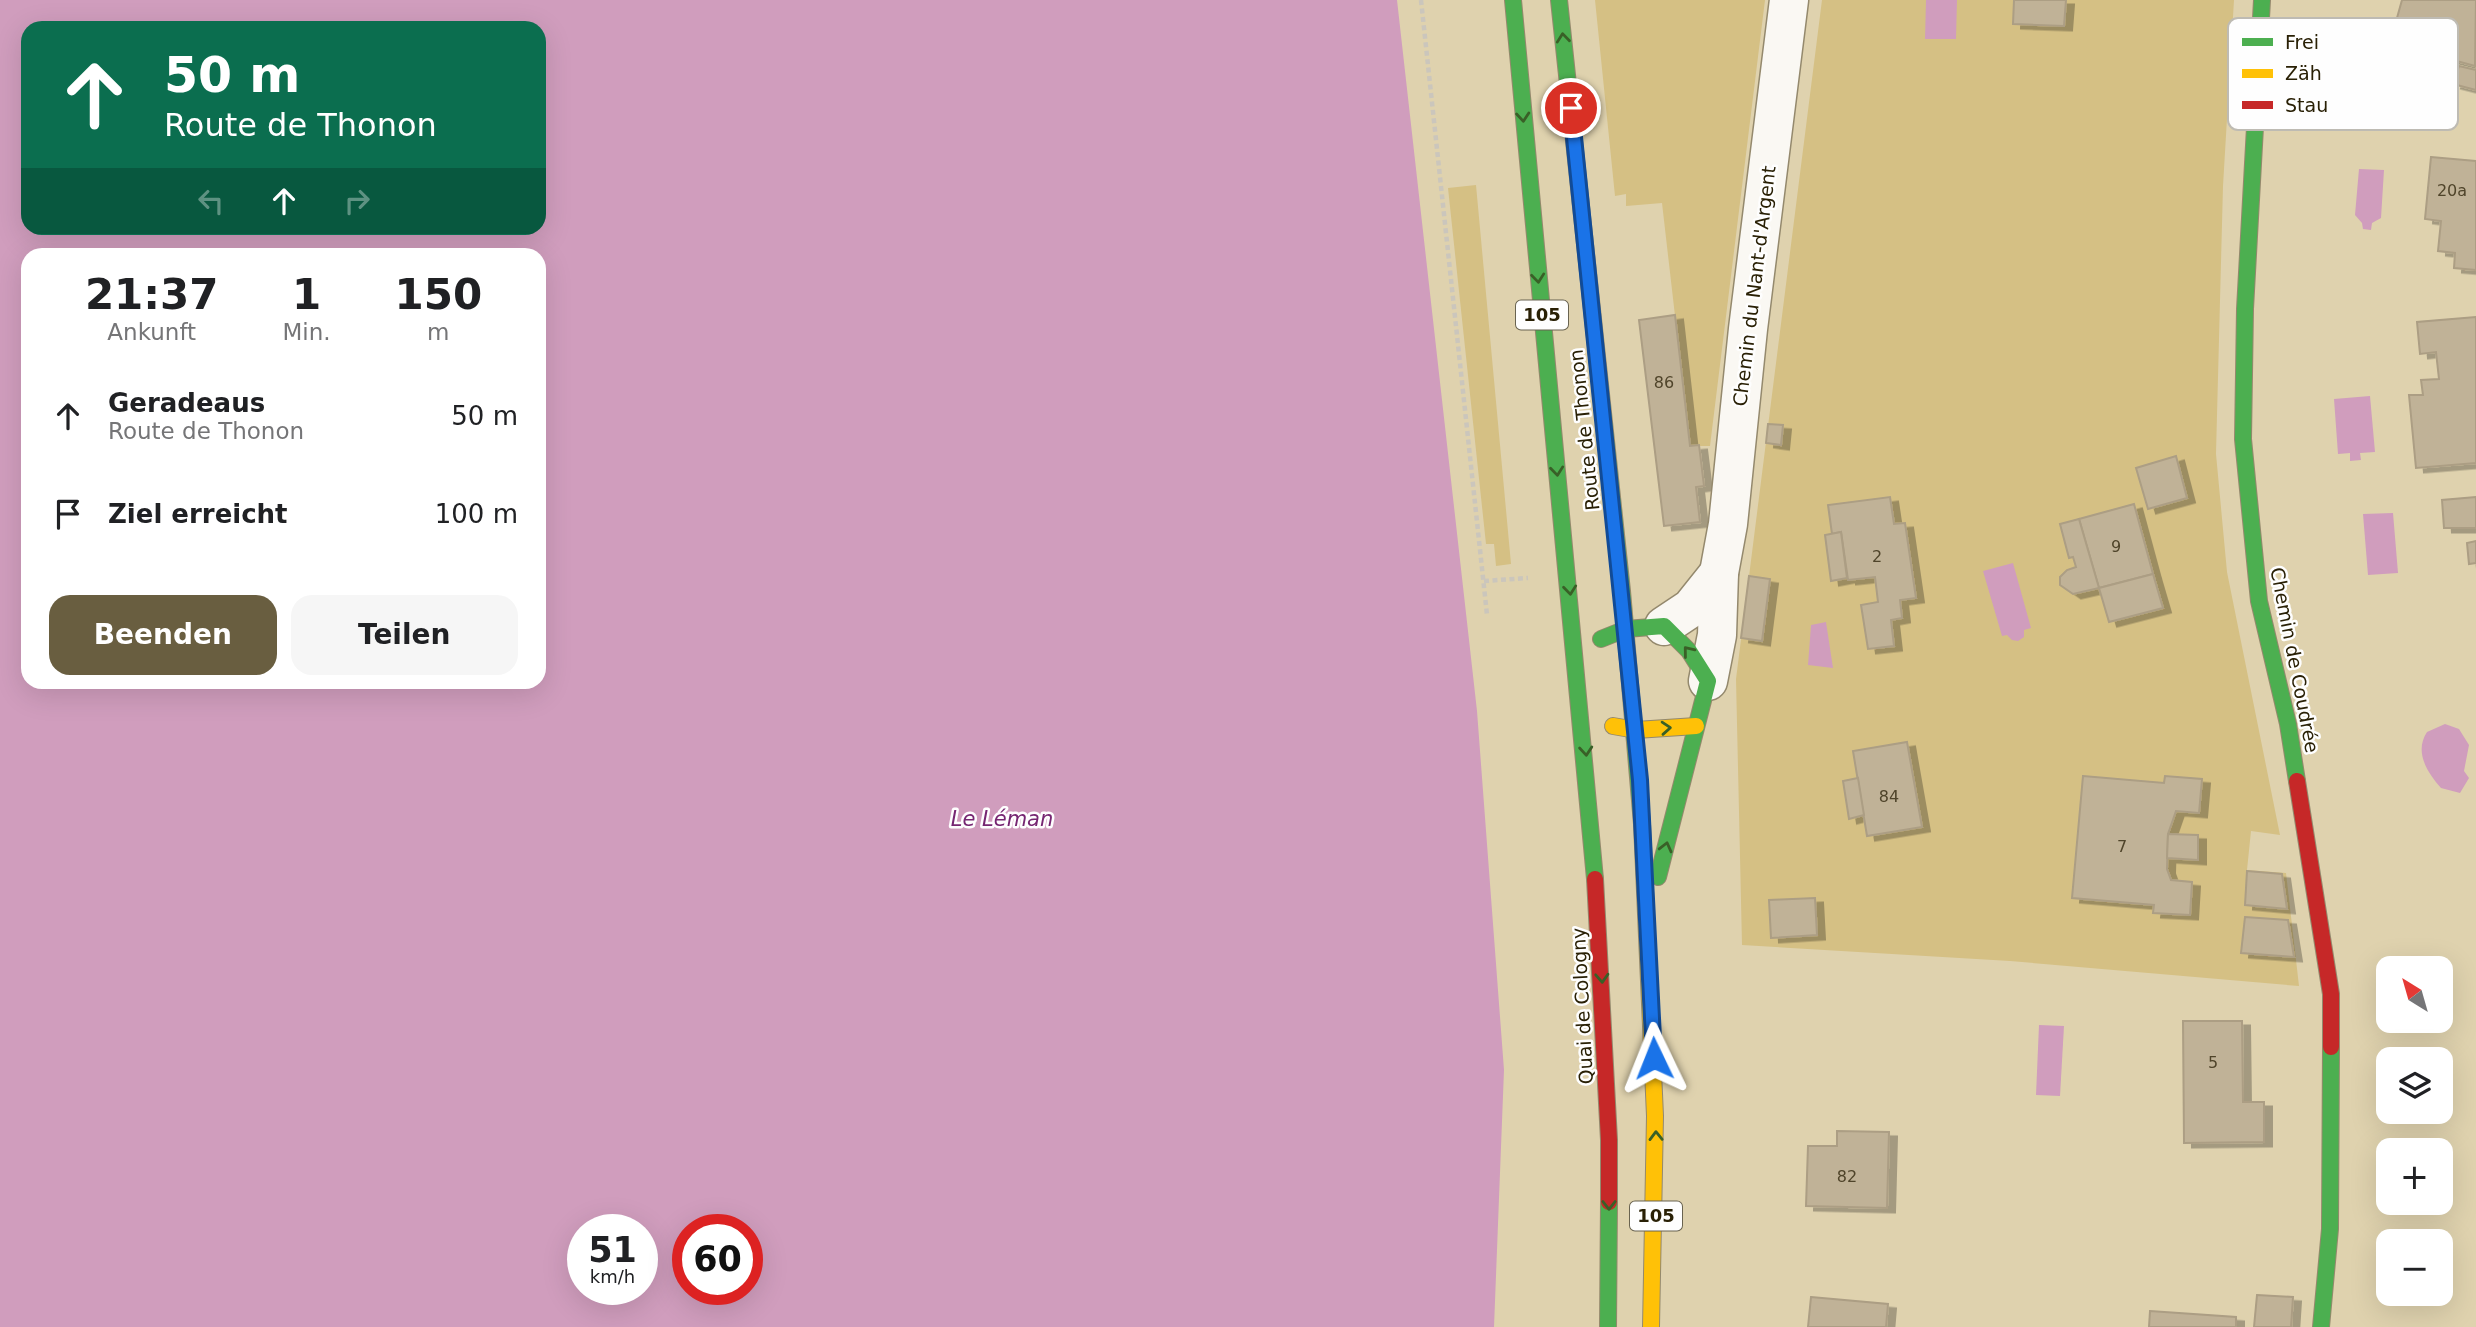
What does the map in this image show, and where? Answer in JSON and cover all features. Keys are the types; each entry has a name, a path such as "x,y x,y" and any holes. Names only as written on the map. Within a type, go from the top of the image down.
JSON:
{"main road":[{"name":"Route de Thonon","path":"1513,0 1580,683"},
{"name":"Route de Thonon","path":"1559,0 1636,730"},
{"name":"Chemin de Coudrée","path":"2261,18 2262,0"},
{"name":"Chemin de Coudrée","path":"2255,130 2246,296 2243,439 2259,601 2288,724 2331,993 2330,1229 2321,1327"},
{"path":"1649,913 1708,681 1689,651 1664,626 1626,629 1597,641 1581,667 1583,699 1592,713 1612,726 1636,730 1696,726"},
{"name":"Quai de Cologny","path":"1580,683 1603,988 1609,1140 1608,1327"},
{"name":"105","path":"1636,730 1649,913 1656,1184 1651,1327"}],"street":[{"name":"Chemin du Nant-d'Argent","path":"1708,681 1717,635 1719,573 1728,524 1745,355 1788,0"},
{"name":"Chemin du Nant-d'Argent","path":"1664,626 1691,608 1719,573"}],"path":[{"path":"1421,0 1487,615"},
{"path":"1483,581 1527,577"}],"shaded area":[{"path":"1595,0 1765,0 1710,446 1690,446 1662,203 1626,206 1626,194 1615,196"},
{"path":"1822,0 2234,0 2233,18 2228,18 2228,101 2223,186 2216,454 2227,572 2280,835 2251,831 2247,870 2286,873 2299,986 2010,961 1742,945 1736,679"},
{"path":"1476,185 1511,564 1496,566 1494,544 1486,544 1448,188"}],"water":[{"name":"Le Léman","path":"0,0 1397,0 1477,711 1504,1070 1494,1327 0,1327"},
{"path":"1926,0 1957,0 1956,39 1925,39"},
{"path":"2359,169 2384,170 2381,218 2372,223 2371,230 2363,229 2362,223 2355,215"},
{"path":"2370,396 2375,452 2360,453 2361,460 2350,461 2350,453 2338,454 2334,399"},
{"path":"2393,513 2398,573 2368,575 2363,514"},
{"path":"2013,563 2031,628 2024,630 2024,637 2018,641 2007,635 2002,636 1983,571"},
{"path":"1826,622 1833,668 1808,665 1811,625"},
{"path":"2445,724 2459,729 2469,745 2464,771 2469,778 2460,793 2441,788 2427,769 2422,754 2423,739 2427,732"},
{"path":"2039,1025 2064,1026 2060,1096 2036,1095"}],"building":[{"path":"2014,0 2066,0 2064,26 2013,24"},
{"path":"2402,0 2476,0 2475,66 2458,61 2458,18 2397,18"},
{"path":"2459,66 2476,70 2476,90 2458,85"},
{"path":"2431,157 2476,161 2476,270 2454,268 2455,253 2438,251 2441,221 2425,219"},
{"path":"1675,315 1690,446 1699,445 1704,486 1696,487 1700,522 1664,526 1639,320"},
{"path":"2476,317 2476,463 2416,468 2409,395 2423,395 2421,380 2439,379 2436,352 2420,354 2417,322"},
{"path":"1768,424 1783,425 1781,445 1766,443"},
{"path":"2176,456 2187,498 2148,509 2136,468"},
{"path":"1890,497 1894,524 1905,523 1916,598 1900,600 1902,618 1891,620 1894,646 1868,649 1861,605 1878,602 1875,577 1848,580 1841,532 1832,534 1828,505"},
{"path":"2476,497 2476,528 2444,528 2442,500"},
{"path":"2134,504 2153,574 2099,588 2079,519"},
{"path":"2079,519 2099,588 2073,594 2060,585 2060,577 2067,570 2076,567 2073,557 2069,558 2060,524"},
{"path":"1841,532 1847,578 1831,581 1825,535"},
{"path":"2476,541 2476,563 2469,564 2467,543"},
{"path":"2153,574 2163,608 2109,622 2099,588"},
{"path":"1749,576 1770,579 1762,641 1741,638"},
{"path":"1907,742 1922,827 1867,836 1853,751"},
{"path":"2083,776 2164,783 2165,776 2202,779 2199,813 2176,811 2168,834 2167,869 2171,880 2192,882 2190,915 2153,913 2154,905 2072,898"},
{"path":"1858,778 1864,815 1849,819 1843,781"},
{"path":"2168,834 2198,835 2198,860 2167,858"},
{"path":"2247,871 2282,874 2287,909 2245,905"},
{"path":"1815,898 1817,935 1771,938 1769,900"},
{"path":"2245,917 2288,920 2294,957 2241,953"},
{"path":"2183,1021 2242,1021 2243,1102 2264,1102 2264,1142 2184,1143"},
{"path":"1837,1131 1889,1132 1887,1208 1806,1206 1808,1146 1837,1146"},
{"path":"2257,1295 2293,1297 2291,1327 2254,1327"},
{"path":"1811,1297 1888,1304 1886,1327 1808,1327"},
{"path":"2150,1311 2236,1317 2236,1327 2149,1327"}],"traffic: fast":[{"path":"1513,0 1595,879"},
{"path":"1559,0 1622,591 1642,824"},
{"path":"2261,18 2262,0"},
{"path":"2255,130 2245,309 2243,439 2259,601 2288,724 2297,781"},
{"path":"1601,639 1626,629 1664,626 1689,651 1708,681 1658,877"},
{"path":"2321,1327 2330,1229 2331,1047"},
{"path":"1608,1327 1609,1202"}],"traffic: slow":[{"path":"1613,726 1636,730 1696,726"},
{"path":"1642,824 1655,1116 1651,1327"}],"traffic: jam":[{"path":"2297,781 2331,994 2331,1047"},
{"path":"1595,879 1609,1140 1609,1202"}],"route":[{"path":"1571,108 1640,780 1649,913 1654,1058"}]}
